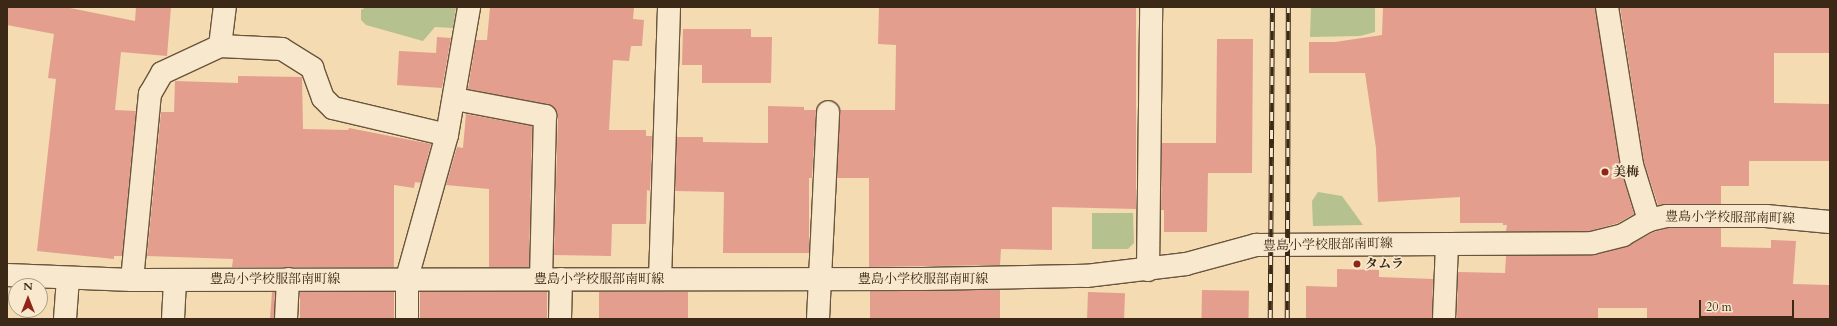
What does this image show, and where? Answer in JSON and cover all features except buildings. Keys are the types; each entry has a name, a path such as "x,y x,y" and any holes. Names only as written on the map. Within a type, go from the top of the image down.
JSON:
{"street":[{"path":"220,46 225,7"},
{"path":"407,319 407,278 447,135 455,99 469,7"},
{"path":"660,279 669,7"},
{"path":"1148,270 1151,7"},
{"path":"1607,7 1632,165 1649,220"},
{"path":"132,280 150,94 162,73 220,46 282,49 312,68 324,98 334,108 447,135"},
{"path":"455,99 545,116 551,279 560,319"},
{"path":"818,319 828,112"},
{"name":"豊島小学校服部南町線","path":"7,275 132,280 407,278 820,279 1086,276 1148,270 1186,264 1256,245 1592,243 1624,235 1649,220 1667,216 1766,216 1830,222"},
{"path":"1444,319 1447,244"},
{"path":"65,319 68,278"},
{"path":"286,319 288,279"},
{"path":"173,319 175,280"}],"green space":[{"path":"366,7 456,7 453,28 435,27 423,41 366,25 361,20 361,10"},
{"path":"1311,7 1375,7 1375,32 1360,36 1310,37"},
{"path":"1318,192 1342,196 1363,225 1313,226 1312,201"},
{"path":"1092,213 1133,213 1134,243 1128,249 1092,249"}],"railway":[{"path":"1270,319 1272,7"},
{"path":"1287,319 1288,7"}],"place":[{"name":"美梅","path":"1605,172"},
{"name":"タムラ","path":"1357,264"}]}
